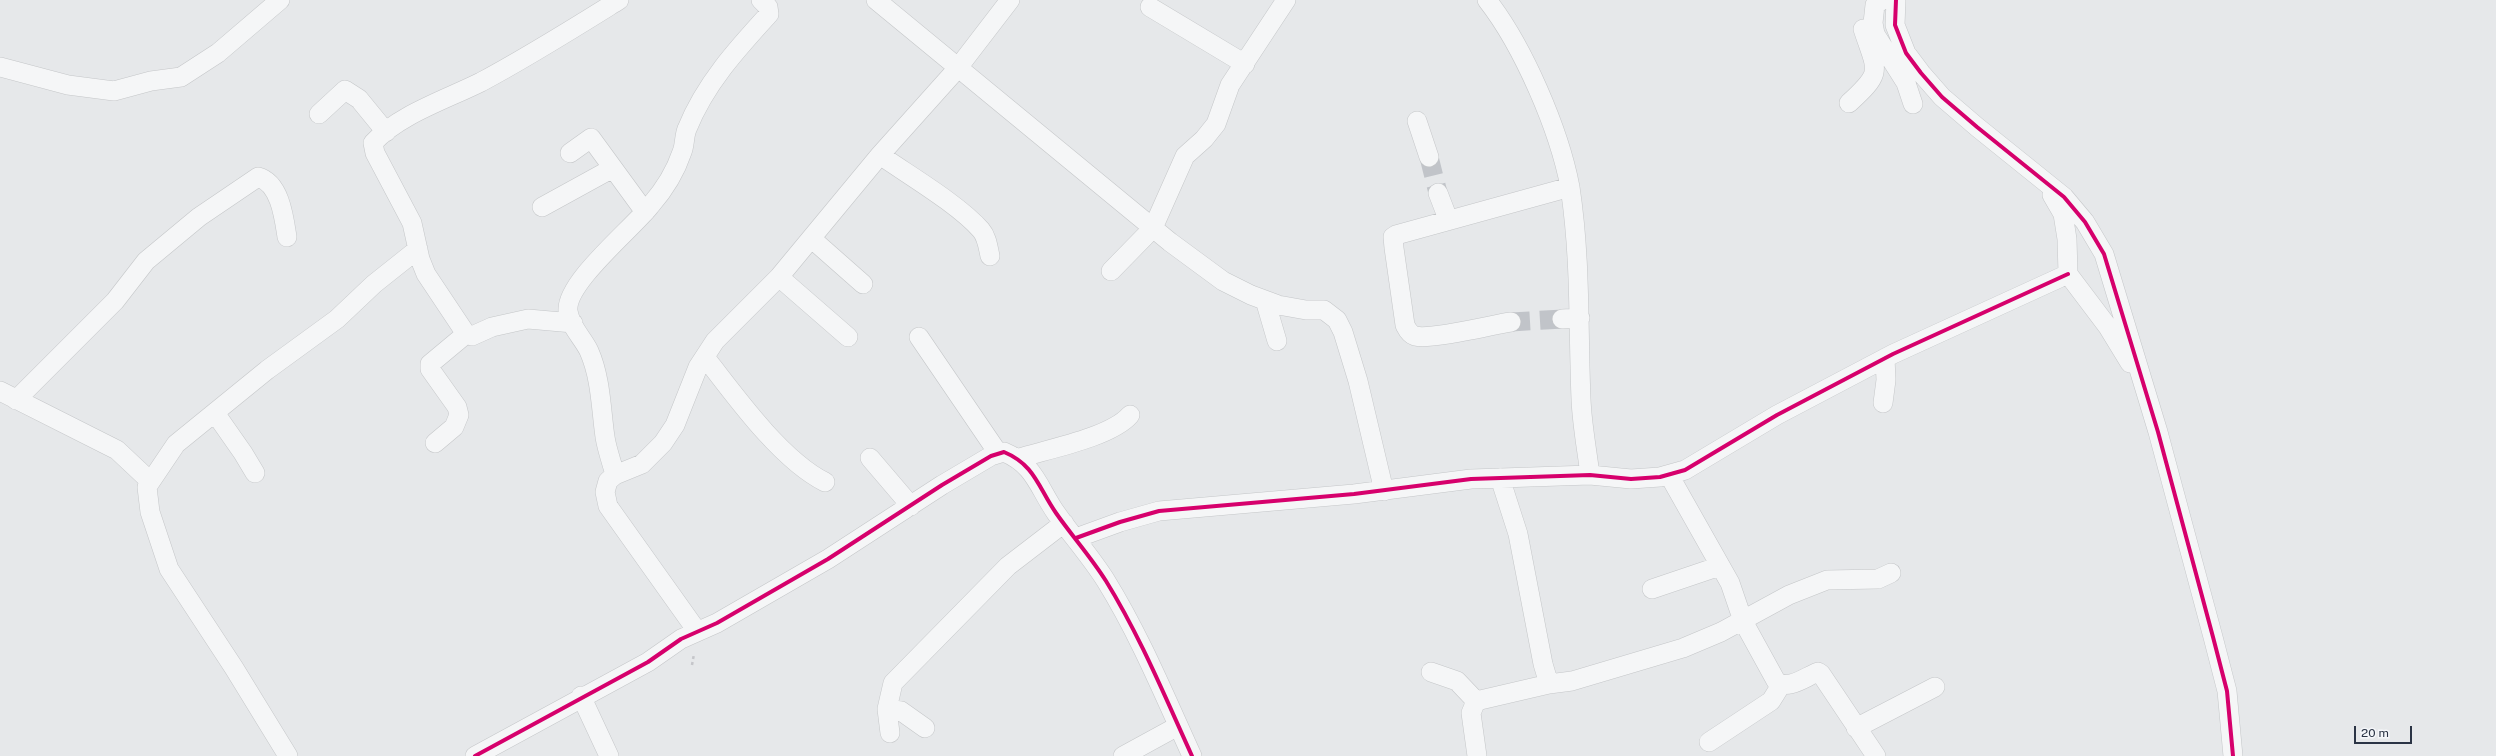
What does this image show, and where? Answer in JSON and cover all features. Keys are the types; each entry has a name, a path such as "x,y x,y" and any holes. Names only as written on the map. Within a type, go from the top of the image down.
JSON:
{"street":[{"path":"573,323 528,319 492,327 472,336 466,334 426,274 412,223 374,153 373,143 401,121 522,60 619,0"},
{"path":"615,475 605,438 602,407 589,351 568,311 572,292 645,212 670,181 682,151 686,130 705,92 735,50 770,14 768,7 761,0"},
{"path":"876,0 957,69 1153,228 1223,281 1251,296 1306,310 1324,310 1336,320 1343,332 1358,381 1384,491"},
{"path":"697,631 608,506 604,492 608,481 615,475 642,464 663,443 674,425 695,374 715,341 779,277 812,239 880,155 957,69 1010,0"},
{"path":"1111,271 1153,228 1185,156 1216,124 1230,85 1286,0"},
{"path":"1488,0 1500,18 1547,109 1566,163 1576,226 1580,318 1581,401 1590,475"},
{"path":"1849,103 1874,77 1876,65 1863,27 1862,16 1865,0"},
{"path":"1882,0 1874,5 1873,23 1875,34 1906,83 1913,104"},
{"path":"1896,0 1895,25 1906,53 1918,68 1948,102 2064,197 2084,222 2104,254 2144,384 2227,691 2233,756"},
{"path":"0,67 68,85 114,91 151,81 181,77 218,53 272,3"},
{"path":"1150,7 1245,64"},
{"path":"319,114 345,90 359,99 386,132"},
{"path":"1417,121 1429,157"},
{"path":"570,153 591,138 645,212"},
{"path":"880,155 946,201 981,230 987,240 990,256"},
{"path":"542,207 613,168"},
{"path":"2038,175 2063,214 2067,239 2068,274 2108,327 2144,384"},
{"path":"150,481 117,450 8,396 115,301 146,261 199,217 258,177 266,179 275,191 284,217 287,237"},
{"path":"1511,322 1438,334 1415,336 1409,333 1405,325 1393,237 1448,219 1570,187"},
{"path":"1438,193 1448,219"},
{"path":"812,239 863,284"},
{"path":"288,756 234,668 169,569 158,543 150,512 147,487 176,444 267,370 337,319 374,284 418,249"},
{"path":"890,733 887,709 893,683 899,676 1008,566 1070,530 1120,522 1159,511 1384,491 1472,478 1590,475 1631,479 1669,475 1685,470 1777,415 1885,358 2068,274"},
{"path":"779,277 848,337"},
{"path":"1265,300 1277,341"},
{"path":"1562,319 1580,318"},
{"path":"435,443 454,427 459,415 457,407 430,370 430,364 466,334"},
{"path":"919,337 998,453"},
{"path":"705,357 729,388 794,462 806,472 825,482"},
{"path":"1883,403 1886,380 1885,358"},
{"path":"215,413 255,473"},
{"path":"1019,458 1098,434 1123,424 1130,415"},
{"path":"475,756 581,696 648,662 681,639 717,622 828,559 942,485 998,453 1004,452 1019,458 1031,470 1106,582 1128,621 1192,756"},
{"path":"870,458 911,506"},
{"path":"1669,475 1730,583 1743,621 1766,666 1781,685"},
{"path":"1500,478 1518,534 1543,664 1549,684"},
{"path":"1652,589 1720,566"},
{"path":"1476,701 1549,684 1572,681 1683,648 1743,621 1789,595 1827,580 1878,579 1891,573"},
{"path":"1431,672 1457,681 1476,701"},
{"path":"1781,685 1788,685 1818,672 1876,756"},
{"path":"1709,742 1771,701 1781,685"},
{"path":"1856,728 1935,687"},
{"path":"581,696 609,756"},
{"path":"1476,701 1471,713 1477,756"},
{"path":"887,709 901,711 925,728"},
{"path":"1123,756 1178,726"}],"tunnel":[{"path":"1429,157 1438,193"},
{"path":"1511,322 1562,319"}],"cycle path":[{"path":"1896,0 1895,25 1906,53 1921,73 1942,97 2064,197 2085,222 2104,254 2158,432 2227,691 2233,756"},
{"path":"1076,538 1120,522 1159,511 1354,494 1471,479 1590,475 1631,479 1660,477 1685,470 1777,415 1893,354 2068,274"},
{"path":"475,756 648,662 681,639 717,623 828,559 942,485 991,456 1004,452 1023,463 1029,470 1056,513 1106,581 1141,645 1192,756"}]}
